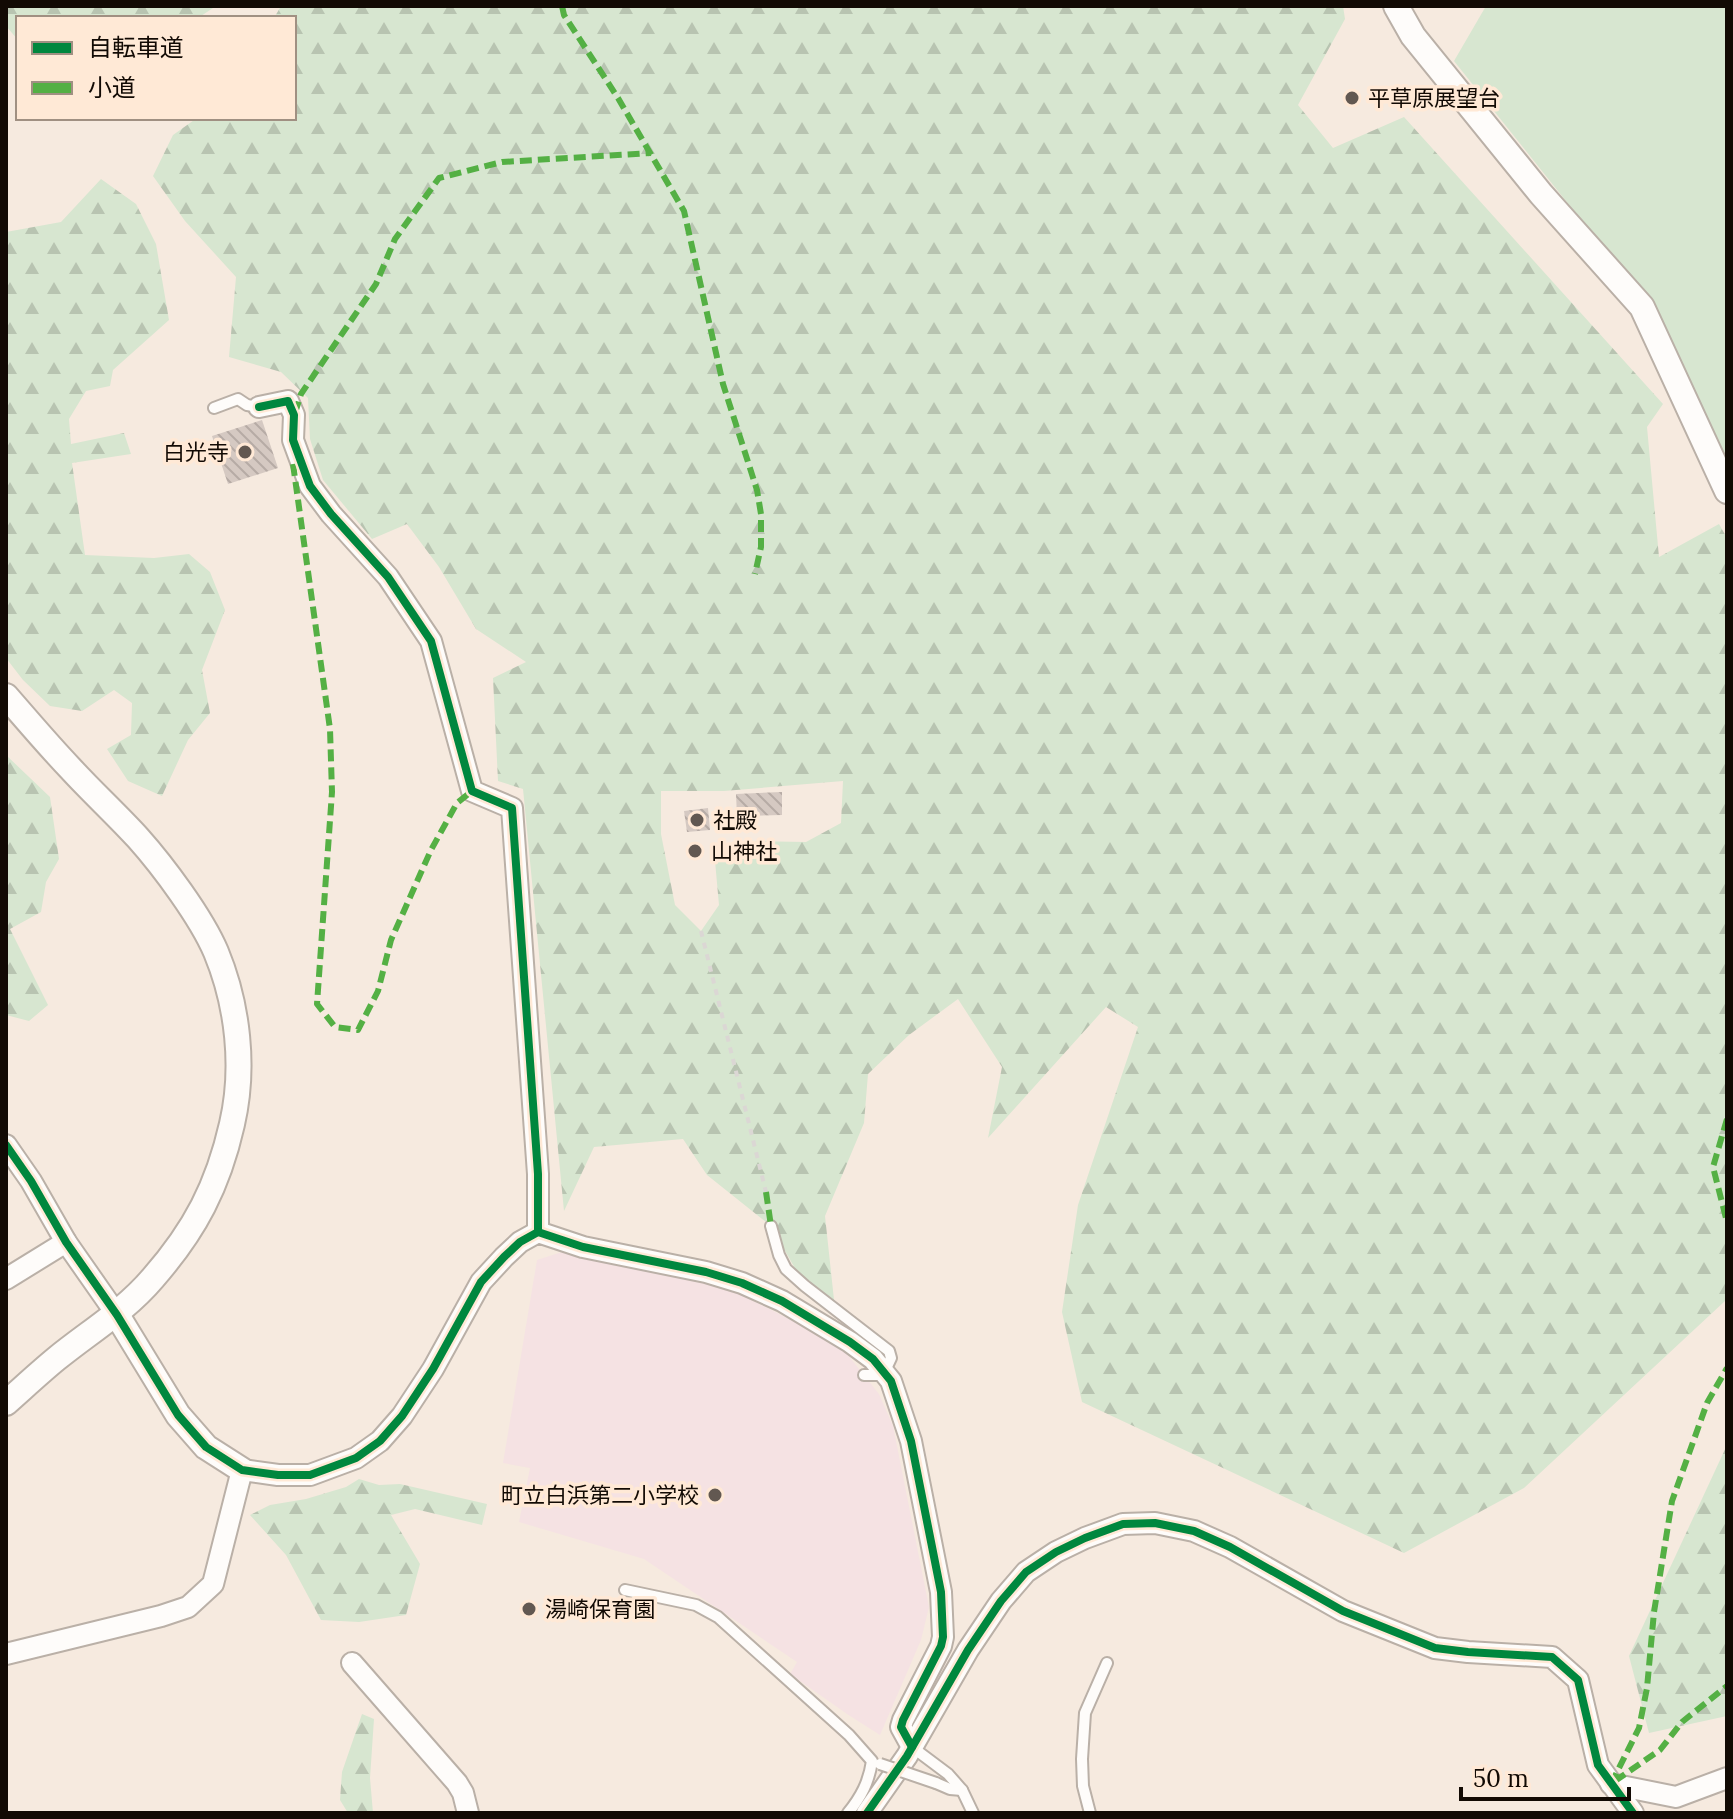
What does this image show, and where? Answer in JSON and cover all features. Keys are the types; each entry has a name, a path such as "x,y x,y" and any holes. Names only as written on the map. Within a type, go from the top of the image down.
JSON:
{"street":[{"path":"1396,6 1413,36 1541,194 1642,307 1727,491"},
{"path":"259,407 288,401 294,415 293,440 310,486 388,577 431,641 472,791 512,808 538,1174 538,1232"},
{"path":"6,696 140,840 200,923 216,952 229,994 238,1042 239,1081 226,1150 211,1193 190,1233 151,1281 117,1315 56,1359 6,1403"},
{"path":"6,711 69,767"},
{"path":"6,1145 178,1415 206,1447 242,1470 310,1475 356,1458 380,1441 402,1416 433,1369 481,1282 520,1242 538,1232 583,1247 694,1269 742,1283 782,1301 850,1342 873,1359 874,1374 891,1381 911,1441 941,1592 941,1646 901,1727 912,1747"},
{"path":"6,1279 66,1242"},
{"path":"6,1654 188,1607 213,1584 242,1470"},
{"path":"867,1813 912,1747 968,1650 1001,1601 1026,1572 1085,1538 1123,1524 1155,1523 1194,1531 1230,1547 1343,1611 1435,1648 1552,1657 1578,1680 1598,1765 1633,1813"},
{"path":"352,1663 457,1783 468,1813"},
{"path":"1611,1784 1676,1797 1727,1778"}],"lane":[{"path":"214,408 238,399 247,405 259,407"},
{"path":"771,1226 786,1269 889,1351 891,1358 874,1374"},
{"path":"625,1590 696,1605 718,1617 876,1762 950,1789 962,1790"},
{"path":"1090,1813 1083,1786 1085,1713 1107,1663"},
{"path":"912,1747 948,1774 962,1790 973,1813"},
{"path":"848,1813 861,1798 876,1762"}],"path":[{"path":"701,931 766,1192"}],"shaded area":[{"name":"町立白浜第二小学校","path":"562,1252 688,1276 726,1287 840,1345 879,1394 893,1426 929,1607 921,1640 880,1735 790,1674 797,1662 644,1559 519,1522 530,1468 503,1463 537,1260"}],"green space":[{"path":"6,6 216,6 201,16 16,16 16,38 6,26"},
{"path":"281,6 1343,6 1345,19 1298,105 1333,148 1404,117 1663,404 1647,427 1659,557 1719,524 1727,538 1725,1301 1524,1488 1404,1553 1082,1402 1062,1312 1078,1205 1138,1027 1106,1007 988,1138 1002,1067 958,999 909,1035 868,1074 864,1123 825,1216 835,1309 805,1286 771,1226 707,1175 683,1139 594,1147 564,1211 523,789 498,781 493,678 526,662 476,629 439,567 407,524 372,539 323,480 310,439 308,398 281,372 229,357 236,277 185,221 153,176 173,135 194,120 296,120 296,16 275,16","holes":["843,781 841,823 806,842 738,841 715,861 719,905 701,931 675,905 661,834 661,791 724,791"]},
{"path":"1486,6 1727,6 1727,465 1641,295 1454,61"},
{"path":"101,179 136,204 156,244 169,320 113,370 110,386 86,391 69,419 71,444 124,433 131,454 72,463 85,555 154,558 189,554 210,572 225,610 202,670 210,713 188,740 162,796 128,781 107,749 131,735 132,703 114,690 82,711 50,706 6,658 6,232 61,222"},
{"path":"6,755 50,797 59,859 46,882 41,912 10,929 48,1005 29,1021 6,1015"},
{"path":"1727,1445 1727,1716 1649,1733 1629,1656"},
{"path":"359,1479 379,1485 400,1484 487,1504 482,1525 415,1509 391,1515 420,1564 406,1615 359,1622 321,1620 286,1555 250,1515 270,1505 306,1499 346,1487"},
{"path":"362,1714 374,1719 370,1778 373,1813 348,1813 340,1800 342,1772"}],"building":[{"name":"白光寺","path":"262,420 278,468 228,484 212,436"},
{"path":"782,792 782,815 737,816 736,794"},
{"name":"社殿","path":"708,808 710,830 687,832 684,811"}],"marked path":[{"path":"562,6 564,15 618,98 684,211 723,384 757,490 761,547 755,574"},
{"path":"295,413 301,394 376,284 395,239 439,178 502,162 651,153"},
{"path":"293,464 330,729 332,792 317,1004 335,1027 358,1030 378,991 391,940 431,850 457,803 472,791"},
{"path":"1727,1119 1713,1167 1727,1222"},
{"path":"766,1192 771,1226"},
{"path":"1611,1784 1639,1728 1672,1501 1707,1403 1727,1368"},
{"path":"1615,1781 1660,1750 1682,1722 1727,1686"}],"cycle path":[{"path":"259,407 288,401 294,415 293,440 310,486 388,577 431,641 472,791 512,808 538,1174 538,1232"},
{"path":"6,1145 178,1415 206,1447 242,1470 310,1475 356,1458 380,1441 402,1416 433,1369 481,1282 520,1242 538,1232 583,1247 706,1272 742,1283 782,1301 850,1342 873,1359 891,1381 911,1441 941,1592 941,1646 901,1727 912,1747"},
{"path":"867,1813 907,1756 968,1650 1001,1601 1026,1572 1085,1538 1123,1524 1155,1523 1194,1531 1230,1547 1343,1611 1435,1648 1552,1657 1578,1680 1598,1765 1633,1813"}],"place":[{"name":"平草原展望台","path":"1352,98"},
{"name":"白光寺","path":"245,452"},
{"name":"社殿","path":"697,820"},
{"name":"山神社","path":"695,851"},
{"name":"町立白浜第二小学校","path":"715,1495"},
{"name":"湯崎保育園","path":"529,1609"}]}
